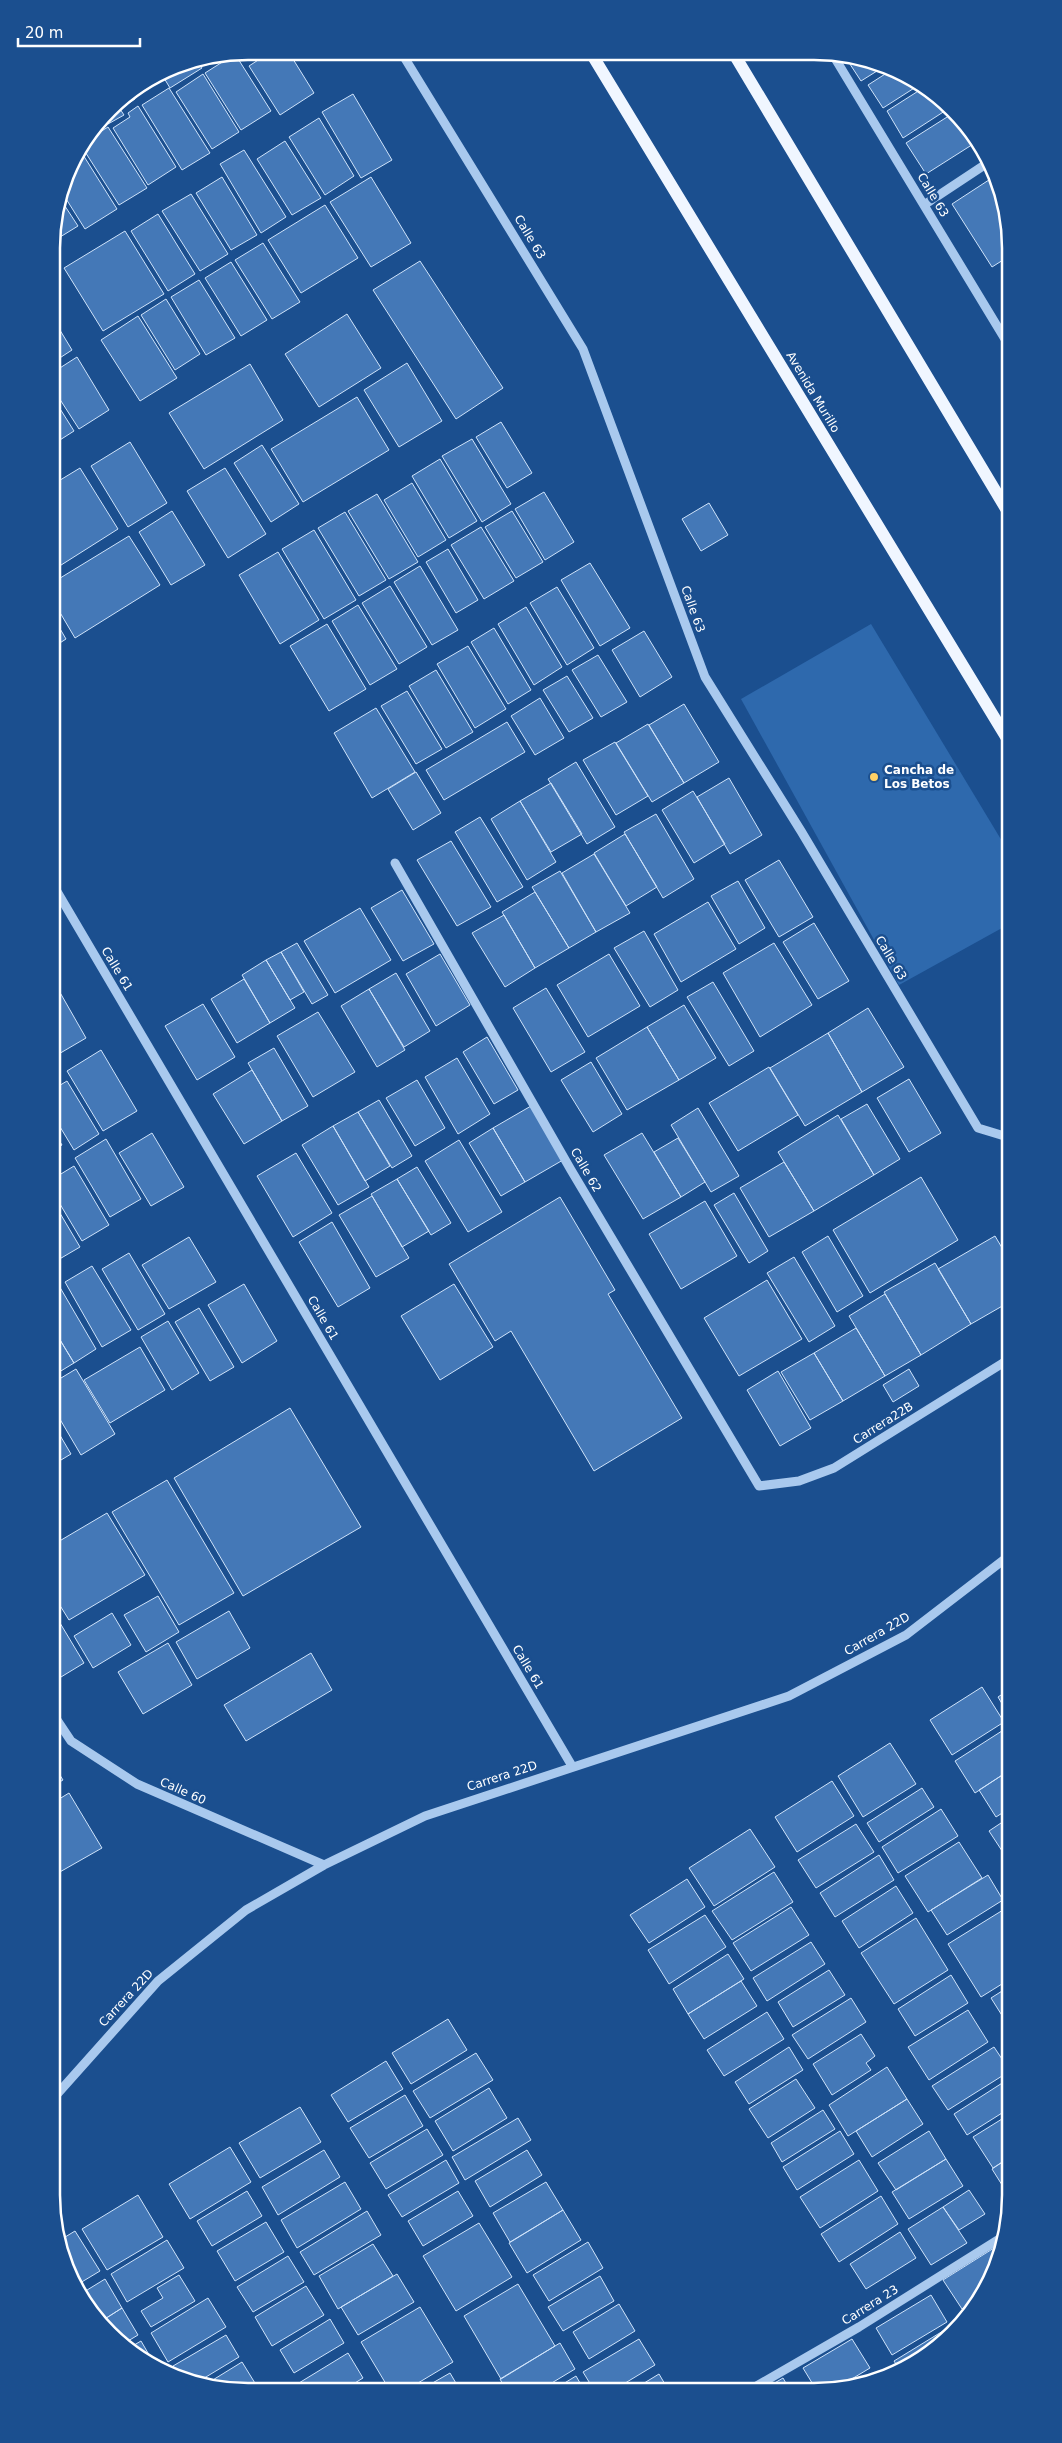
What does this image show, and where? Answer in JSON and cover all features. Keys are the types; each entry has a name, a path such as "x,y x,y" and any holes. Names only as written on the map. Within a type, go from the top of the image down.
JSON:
{"main road":[{"name":"Avenida Murillo","path":"596,60 1002,730"},
{"path":"738,60 1002,502"}],"street":[{"name":"Calle 63","path":"406,60 583,349 706,677 801,831 978,1128 1002,1135"},
{"name":"Calle 63","path":"837,62 1002,334"},
{"path":"924,205 983,166"},
{"name":"Calle 62","path":"395,863 586,1195 759,1486"},
{"name":"Calle 61","path":"60,897 572,1766"},
{"name":"Carrera22B","path":"759,1486 799,1482 834,1468 1002,1363"},
{"name":"Carrera 22D","path":"60,2091 158,1981 246,1910 324,1865 425,1816 789,1696 906,1635 1002,1561"},
{"name":"Calle 60","path":"60,1724 71,1741 137,1784 324,1865"},
{"name":"Carrera 23","path":"762,2383 850,2332 996,2241"}],"shaded area":[{"name":"Cancha de Los Betos","path":"871,624 1002,841 1002,928 899,985 741,699"}],"building":[{"path":"239,60 271,111 241,130 205,73 222,62"},
{"path":"258,60 294,60 314,93 280,115 249,66"},
{"path":"850,64 877,71 861,81"},
{"path":"201,66 202,68 170,88 165,79"},
{"path":"203,74 239,132 212,149 176,92"},
{"path":"885,74 913,89 883,108 868,85"},
{"path":"169,88 210,153 182,170 142,105"},
{"path":"917,92 943,112 903,138 887,111"},
{"path":"353,94 392,160 361,178 322,112"},
{"path":"138,106 176,167 148,185 113,128 130,117 128,113"},
{"path":"121,110 124,115 108,124 115,115"},
{"path":"948,116 971,145 926,174 906,143"},
{"path":"319,118 354,176 325,195 289,137"},
{"path":"108,127 147,188 119,205 86,153 101,131"},
{"path":"285,141 321,198 292,215 257,159"},
{"path":"244,150 286,217 261,233 220,164"},
{"path":"84,156 117,209 85,229 66,199 74,176"},
{"path":"222,177 257,235 231,250 196,193"},
{"path":"371,177 411,243 371,267 330,202"},
{"path":"989,180 996,200 1002,236 1002,261 992,267 952,204"},
{"path":"191,194 228,254 200,271 162,211"},
{"path":"325,205 358,258 301,293 268,240"},
{"path":"65,206 78,226 60,237"},
{"path":"158,214 195,274 168,291 131,231"},
{"path":"125,231 164,294 103,331 64,268"},
{"path":"263,243 300,302 272,319 235,260"},
{"path":"420,261 503,388 456,419 373,290"},
{"path":"231,262 267,320 241,336 205,278"},
{"path":"199,280 235,338 206,355 171,297"},
{"path":"166,299 200,354 175,370 141,315"},
{"path":"347,314 381,368 319,407 285,354"},
{"path":"138,316 177,378 140,401 101,340"},
{"path":"60,330 72,350 60,358"},
{"path":"77,357 109,410 79,429 60,399 60,368"},
{"path":"407,363 442,421 399,447 364,390"},
{"path":"250,364 283,420 204,469 169,413"},
{"path":"357,397 389,450 303,502 271,449"},
{"path":"60,409 74,431 60,440"},
{"path":"501,422 532,473 507,488 476,437"},
{"path":"472,439 511,504 482,522 442,456"},
{"path":"130,442 167,503 128,527 91,466"},
{"path":"262,445 299,504 271,522 234,463"},
{"path":"440,459 477,521 449,538 412,476"},
{"path":"80,468 118,529 60,566 60,480"},
{"path":"225,468 266,534 228,558 187,491"},
{"path":"412,483 446,540 418,557 384,500"},
{"path":"544,492 574,542 545,560 515,509"},
{"path":"377,494 418,562 389,579 348,511"},
{"path":"709,503 728,535 701,551 682,519"},
{"path":"172,511 205,565 171,585 139,532"},
{"path":"512,511 543,562 516,578 485,527"},
{"path":"345,512 386,580 359,596 318,528"},
{"path":"481,527 514,581 484,599 451,545"},
{"path":"314,530 356,600 324,619 282,549"},
{"path":"129,536 160,585 75,638 60,613 60,578"},
{"path":"448,549 478,600 456,613 426,562"},
{"path":"278,552 319,620 280,644 239,575"},
{"path":"590,563 630,628 600,646 561,580"},
{"path":"420,566 458,630 432,645 394,582"},
{"path":"390,586 427,647 399,664 362,603"},
{"path":"557,587 594,648 567,665 530,603"},
{"path":"358,605 397,669 370,685 332,621"},
{"path":"526,607 562,667 534,685 498,624"},
{"path":"327,624 366,689 329,711 290,646"},
{"path":"494,628 531,690 508,704 471,642"},
{"path":"60,629 66,639 60,643"},
{"path":"644,631 672,677 640,697 612,650"},
{"path":"468,646 506,709 475,728 437,664"},
{"path":"598,655 627,702 601,717 572,670"},
{"path":"436,670 473,732 446,748 409,686"},
{"path":"567,676 593,718 569,732 543,690"},
{"path":"407,691 442,749 416,764 381,706"},
{"path":"540,698 564,738 535,755 511,716"},
{"path":"684,704 719,762 684,783 649,725"},
{"path":"376,708 415,772 372,798 334,733"},
{"path":"507,722 525,752 444,800 426,770"},
{"path":"648,724 684,783 652,802 616,743"},
{"path":"615,742 648,796 616,815 583,760"},
{"path":"576,762 615,827 587,844 548,779"},
{"path":"416,772 441,813 413,830 388,789"},
{"path":"729,778 762,835 730,854 697,797"},
{"path":"551,783 582,834 551,852 520,801"},
{"path":"693,791 725,844 694,863 662,810"},
{"path":"520,801 556,862 527,880 491,819"},
{"path":"656,814 694,879 663,898 624,832"},
{"path":"480,817 523,887 497,902 455,832"},
{"path":"625,834 657,887 626,906 594,853"},
{"path":"451,841 491,907 457,926 417,860"},
{"path":"594,854 630,913 596,932 562,873"},
{"path":"779,860 813,917 779,937 745,880"},
{"path":"560,871 596,932 569,948 532,887"},
{"path":"738,881 765,928 739,944 711,896"},
{"path":"402,890 434,944 403,961 371,908"},
{"path":"535,892 569,948 535,968 502,912"},
{"path":"708,902 736,949 681,982 654,934"},
{"path":"360,908 391,960 335,993 304,941"},
{"path":"504,915 535,968 505,987 472,933"},
{"path":"814,923 849,981 818,999 783,942"},
{"path":"644,931 678,990 650,1007 614,948"},
{"path":"297,943 328,995 312,1004 281,952"},
{"path":"774,943 812,1005 760,1037 723,973"},
{"path":"281,952 304,992 290,1000 266,960"},
{"path":"440,954 470,1005 436,1026 406,974"},
{"path":"609,954 640,1006 588,1037 557,985"},
{"path":"266,960 295,1008 270,1023 242,975"},
{"path":"396,973 430,1031 404,1047 369,989"},
{"path":"244,979 270,1023 237,1043 211,999"},
{"path":"713,982 754,1051 729,1066 687,997"},
{"path":"546,988 585,1052 551,1072 513,1008"},
{"path":"369,989 405,1050 377,1067 341,1006"},
{"path":"60,992 86,1038 60,1053"},
{"path":"203,1004 235,1057 197,1080 165,1026"},
{"path":"684,1005 716,1058 679,1080 647,1027"},
{"path":"868,1008 904,1067 862,1092 828,1033"},
{"path":"318,1012 355,1072 313,1097 277,1036"},
{"path":"647,1027 679,1080 627,1110 596,1058"},
{"path":"828,1033 862,1092 805,1126 770,1068"},
{"path":"487,1037 518,1090 494,1104 463,1052"},
{"path":"274,1048 308,1106 282,1121 248,1063"},
{"path":"101,1050 137,1111 103,1131 67,1071"},
{"path":"457,1058 490,1114 458,1134 425,1077"},
{"path":"591,1062 622,1114 593,1132 561,1080"},
{"path":"769,1067 798,1115 738,1151 709,1103"},
{"path":"252,1070 282,1121 244,1144 213,1094"},
{"path":"909,1079 941,1133 909,1152 877,1098"},
{"path":"417,1080 445,1128 415,1146 386,1098"},
{"path":"67,1081 99,1134 74,1150 60,1127 60,1085"},
{"path":"379,1100 412,1156 392,1168 358,1112"},
{"path":"867,1104 900,1159 874,1175 841,1119"},
{"path":"531,1106 563,1160 525,1182 493,1128"},
{"path":"698,1108 739,1176 711,1192 671,1125"},
{"path":"358,1112 390,1166 365,1181 333,1126"},
{"path":"838,1115 874,1175 814,1211 778,1152"},
{"path":"333,1126 369,1187 338,1205 302,1145"},
{"path":"493,1128 525,1182 501,1196 469,1143"},
{"path":"152,1133 184,1187 151,1206 119,1153"},
{"path":"642,1133 681,1197 643,1219 604,1155"},
{"path":"678,1138 705,1182 681,1197 654,1152"},
{"path":"106,1139 141,1199 110,1217 75,1158"},
{"path":"459,1140 502,1212 468,1232 425,1161"},
{"path":"296,1153 332,1213 293,1237 257,1176"},
{"path":"784,1162 814,1211 769,1237 740,1188"},
{"path":"74,1166 109,1225 82,1241 60,1204 60,1175"},
{"path":"417,1167 451,1223 431,1235 397,1179"},
{"path":"921,1177 958,1240 870,1293 833,1230"},
{"path":"397,1179 429,1231 402,1247 371,1194"},
{"path":"734,1193 768,1251 749,1263 714,1205"},
{"path":"372,1196 409,1258 376,1277 339,1215"},
{"path":"560,1197 615,1290 608,1294 682,1418 594,1471 511,1331 495,1341 449,1264"},
{"path":"705,1201 737,1256 681,1289 649,1234"},
{"path":"60,1213 80,1247 60,1259"},
{"path":"332,1222 370,1288 338,1307 299,1242"},
{"path":"828,1236 863,1296 837,1312 802,1252"},
{"path":"995,1236 1002,1248 1002,1306 971,1324 938,1269"},
{"path":"189,1237 216,1282 169,1309 142,1265"},
{"path":"129,1253 165,1314 138,1330 102,1269"},
{"path":"794,1257 835,1326 809,1342 767,1273"},
{"path":"935,1263 971,1324 921,1355 884,1292"},
{"path":"92,1266 131,1330 102,1347 65,1282"},
{"path":"767,1280 802,1339 739,1376 704,1318"},
{"path":"244,1284 277,1341 242,1363 208,1305"},
{"path":"454,1284 493,1347 440,1380 401,1316"},
{"path":"60,1287 96,1349 74,1363 60,1340"},
{"path":"885,1294 921,1355 885,1376 849,1316"},
{"path":"199,1308 234,1367 210,1381 175,1322"},
{"path":"168,1321 199,1373 172,1390 141,1337"},
{"path":"856,1328 885,1376 843,1401 814,1353"},
{"path":"60,1340 74,1363 60,1372"},
{"path":"140,1347 165,1390 110,1423 84,1380"},
{"path":"814,1353 843,1401 810,1420 781,1372"},
{"path":"76,1369 115,1434 81,1455 60,1419 60,1379"},
{"path":"909,1369 919,1386 893,1402 883,1385"},
{"path":"778,1371 811,1428 780,1446 747,1390"},
{"path":"290,1408 361,1527 243,1596 174,1478"},
{"path":"60,1435 71,1454 60,1461"},
{"path":"167,1480 234,1593 179,1625 112,1512"},
{"path":"107,1513 145,1575 69,1620 60,1606 60,1541"},
{"path":"158,1596 179,1632 146,1652 124,1615"},
{"path":"229,1611 250,1648 197,1679 176,1642"},
{"path":"112,1613 131,1645 93,1668 74,1636"},
{"path":"60,1623 84,1663 61,1677 60,1675"},
{"path":"168,1643 192,1685 143,1714 118,1672"},
{"path":"311,1653 332,1690 246,1741 224,1705"},
{"path":"982,1687 1002,1719 1002,1723 952,1755 930,1720"},
{"path":"1002,1694 1002,1704 998,1697"},
{"path":"1002,1731 1002,1775 975,1793 955,1761"},
{"path":"890,1743 916,1784 863,1817 838,1776"},
{"path":"1002,1775 1002,1813 996,1817 979,1790"},
{"path":"832,1781 854,1816 797,1852 775,1817"},
{"path":"922,1788 934,1807 879,1842 867,1823"},
{"path":"69,1793 102,1848 60,1872 60,1798"},
{"path":"941,1809 958,1836 898,1873 882,1847"},
{"path":"1002,1822 1002,1851 989,1831"},
{"path":"856,1824 874,1852 816,1888 798,1860"},
{"path":"750,1829 775,1867 714,1906 689,1868"},
{"path":"959,1842 982,1878 928,1912 905,1876"},
{"path":"879,1855 894,1880 835,1917 820,1893"},
{"path":"774,1872 793,1902 732,1940 712,1911"},
{"path":"988,1875 1002,1898 1002,1901 947,1935 931,1910"},
{"path":"687,1879 705,1907 649,1943 630,1915"},
{"path":"896,1886 913,1913 859,1948 842,1921"},
{"path":"791,1907 809,1935 751,1971 733,1943"},
{"path":"1002,1911 1002,1984 981,1997 948,1944"},
{"path":"705,1915 726,1947 669,1984 648,1950"},
{"path":"916,1918 948,1970 894,2004 861,1953"},
{"path":"811,1942 825,1964 767,2001 753,1978"},
{"path":"728,1954 744,1979 688,2014 673,1989"},
{"path":"829,1970 845,1995 793,2027 778,2002"},
{"path":"951,1975 968,2003 915,2036 898,2009"},
{"path":"741,1981 757,2006 704,2039 688,2014"},
{"path":"1002,1991 1002,2015 991,1998"},
{"path":"851,1998 866,2022 808,2059 792,2035"},
{"path":"968,2010 988,2042 929,2080 908,2047"},
{"path":"767,2012 784,2039 724,2076 707,2050"},
{"path":"448,2019 467,2050 411,2084 392,2053"},
{"path":"861,2034 875,2056 866,2063 871,2070 832,2095 813,2064"},
{"path":"789,2047 803,2070 749,2104 735,2082"},
{"path":"994,2047 1002,2059 1002,2076 948,2110 932,2086"},
{"path":"476,2053 493,2080 430,2118 413,2091"},
{"path":"386,2061 403,2089 348,2122 331,2095"},
{"path":"887,2067 907,2099 848,2136 829,2105"},
{"path":"796,2079 815,2108 768,2138 749,2109"},
{"path":"1002,2083 1002,2113 967,2135 954,2114"},
{"path":"489,2088 507,2118 453,2151 435,2121"},
{"path":"405,2095 423,2126 369,2158 350,2128"},
{"path":"907,2099 923,2124 872,2157 856,2131"},
{"path":"300,2107 321,2142 260,2178 239,2143"},
{"path":"823,2110 835,2129 782,2162 771,2143"},
{"path":"518,2118 531,2140 465,2180 452,2157"},
{"path":"1002,2119 1002,2162 993,2168 973,2137"},
{"path":"427,2129 443,2155 386,2189 370,2163"},
{"path":"840,2131 854,2154 797,2190 783,2167"},
{"path":"929,2131 946,2159 896,2190 878,2163"},
{"path":"230,2147 251,2182 190,2219 169,2184"},
{"path":"324,2150 340,2177 278,2215 262,2187"},
{"path":"527,2150 542,2175 490,2207 475,2181"},
{"path":"946,2159 963,2186 909,2219 892,2192"},
{"path":"446,2160 459,2183 402,2217 388,2195"},
{"path":"859,2160 878,2191 820,2228 800,2197"},
{"path":"1002,2162 1002,2185 992,2169"},
{"path":"345,2182 361,2209 297,2248 281,2220"},
{"path":"546,2182 563,2210 510,2242 493,2213"},
{"path":"969,2190 985,2214 959,2230 943,2207"},
{"path":"247,2191 262,2216 212,2246 197,2221"},
{"path":"458,2191 473,2216 423,2246 408,2221"},
{"path":"138,2195 163,2237 107,2270 82,2229"},
{"path":"881,2196 898,2224 839,2262 821,2234"},
{"path":"943,2207 967,2243 931,2265 908,2229"},
{"path":"563,2210 581,2240 527,2273 509,2243"},
{"path":"367,2211 381,2235 314,2275 300,2252"},
{"path":"266,2222 284,2252 235,2281 217,2251"},
{"path":"479,2223 512,2277 456,2311 423,2256"},
{"path":"75,2231 100,2271 81,2282 74,2267 65,2237"},
{"path":"900,2232 916,2258 866,2289 850,2264"},
{"path":"167,2240 184,2268 127,2302 111,2274"},
{"path":"588,2242 603,2268 549,2301 533,2275"},
{"path":"373,2244 393,2276 338,2309 319,2276"},
{"path":"994,2248 983,2278 962,2309 943,2280"},
{"path":"288,2256 304,2282 253,2312 237,2287"},
{"path":"397,2274 414,2302 358,2335 341,2307"},
{"path":"179,2275 195,2301 151,2327 141,2311 163,2298 157,2288"},
{"path":"600,2276 614,2301 563,2331 548,2307"},
{"path":"105,2279 122,2308 106,2318 86,2291"},
{"path":"518,2284 555,2346 501,2379 464,2316"},
{"path":"306,2286 324,2315 272,2346 255,2317"},
{"path":"931,2295 947,2322 892,2355 876,2328"},
{"path":"208,2298 226,2327 168,2362 151,2333"},
{"path":"619,2304 635,2331 589,2359 573,2332"},
{"path":"420,2307 453,2362 418,2383 385,2383 361,2342"},
{"path":"122,2308 138,2335 129,2340 106,2318"},
{"path":"330,2319 344,2343 294,2373 280,2350"},
{"path":"945,2330 908,2358 896,2364 894,2361"},
{"path":"226,2335 239,2357 205,2378 176,2369 173,2366"},
{"path":"639,2339 655,2365 625,2383 590,2383 583,2372"},
{"path":"852,2339 870,2368 852,2379 826,2383 812,2383 803,2368"},
{"path":"141,2341 149,2354 144,2351 135,2345"},
{"path":"560,2343 575,2369 552,2383 502,2383 500,2379"},
{"path":"348,2353 363,2378 355,2383 299,2383"},
{"path":"242,2362 255,2383 236,2383 214,2379"},
{"path":"450,2373 456,2383 432,2383"},
{"path":"659,2374 664,2383 644,2383"},
{"path":"576,2376 580,2383 564,2383"},
{"path":"783,2378 786,2383 775,2383"}],"place":[{"name":"Cancha de Los Betos","path":"874,777"}]}
